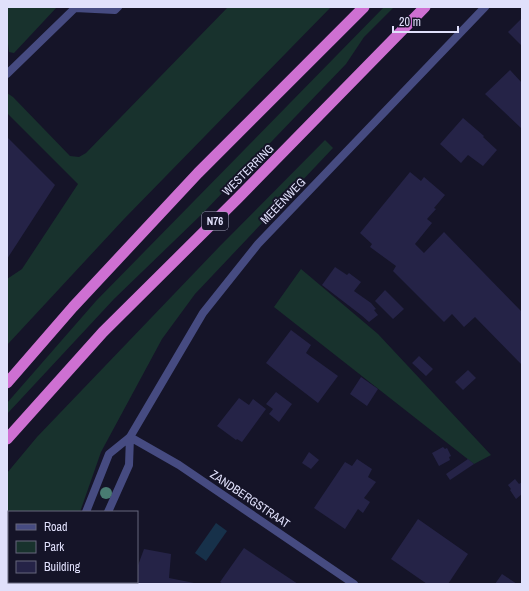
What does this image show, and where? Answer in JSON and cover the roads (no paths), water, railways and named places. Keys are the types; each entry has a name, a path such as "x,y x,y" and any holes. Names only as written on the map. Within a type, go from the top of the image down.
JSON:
{"highway":[{"path":"7,383 73,307 198,173 364,7"},
{"name":"WESTERRING","path":"7,439 103,332 238,198 425,7"}],"street":[{"path":"7,74 75,7 115,10 118,7"},
{"name":"MEEËNWEG","path":"130,437 203,313 258,244 485,7"},
{"path":"86,511 108,454 130,437"},
{"path":"108,511 129,465 130,437"},
{"name":"ZANDBERGSTRAAT","path":"130,437 179,465 354,584"}],"water":[{"path":"216,523 227,531 206,561 195,553"}]}
